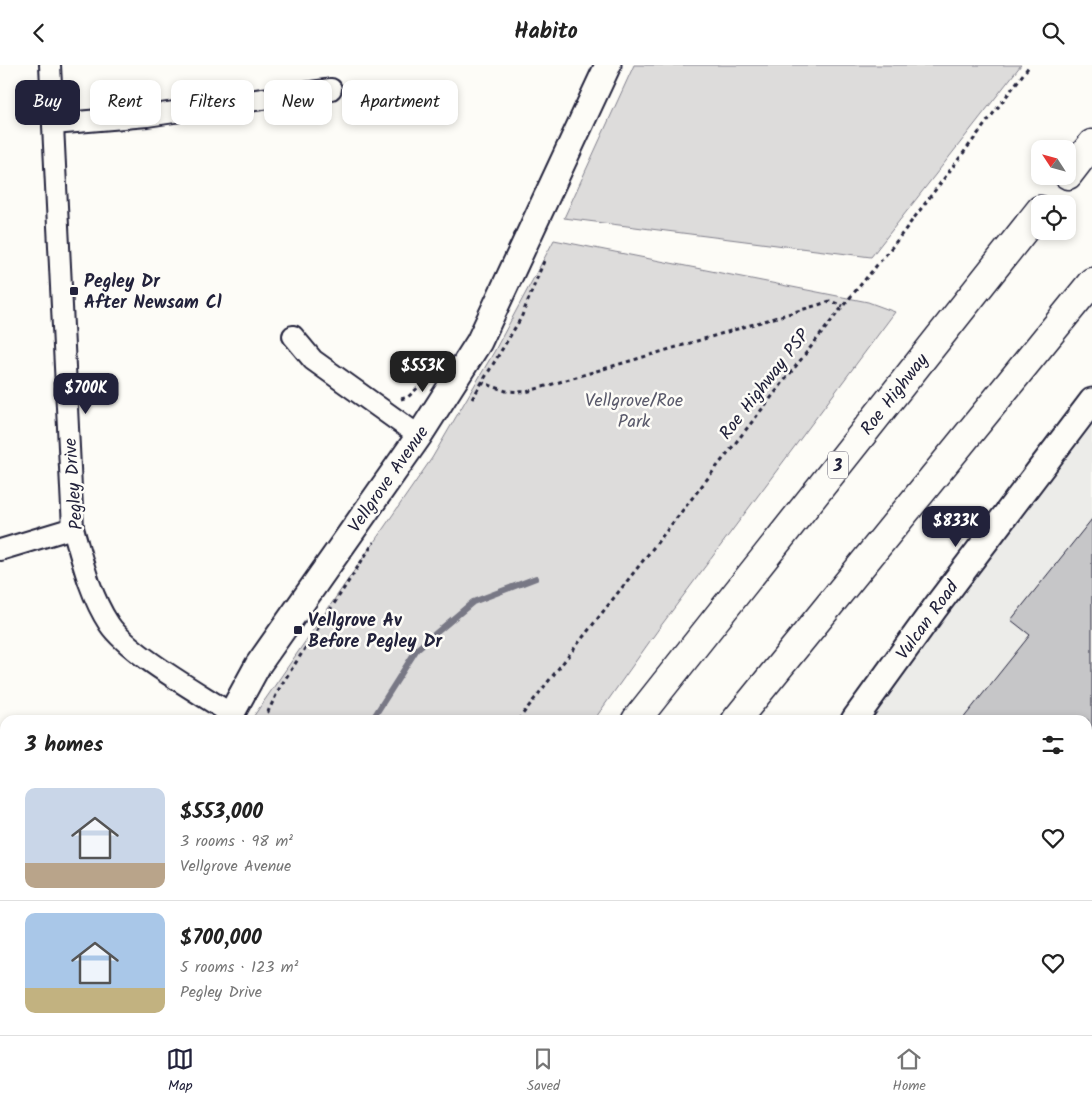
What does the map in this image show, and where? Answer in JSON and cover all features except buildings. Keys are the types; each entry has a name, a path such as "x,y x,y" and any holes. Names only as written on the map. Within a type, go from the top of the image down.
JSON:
{"highway":[{"path":"1076,164 1092,144"},
{"path":"1052,195 1060,185"},
{"name":"Roe Highway","path":"640,715 1031,221"},
{"path":"740,715 1092,282"}],"street":[{"name":"Pegley Drive","path":"50,65 51,80"},
{"name":"Vellgrove Avenue","path":"230,715 258,665 419,437 479,342 608,65"},
{"path":"80,122 147,116 264,99"},
{"name":"Pegley Drive","path":"53,125 73,528 95,600 110,625 129,646 226,715"},
{"path":"293,336 314,360 419,437"},
{"name":"Vulcan Road","path":"858,715 1088,415"},
{"path":"0,550 73,528"}],"path":[{"name":"Roe Highway PSP","path":"522,715 892,247 1030,65"},
{"path":"462,369 483,383 506,391 526,393 830,301 844,306"},
{"path":"373,404 382,393 391,399 408,397 426,380"}],"shaded area":[{"path":"1092,387 1092,715 842,715"}],"green space":[{"path":"634,65 1021,65 871,257 564,218"},
{"name":"Vellgrove/Roe Park","path":"554,240 868,302 895,312 660,627 598,715 254,715 432,458 494,352"}],"waterway":[{"path":"375,715 417,649 473,602 536,578"}],"place":[{"name":"Pegley Dr After Newsam Cl","path":"74,291"},
{"name":"Vellgrove Av Before Pegley Dr","path":"298,630"}]}
